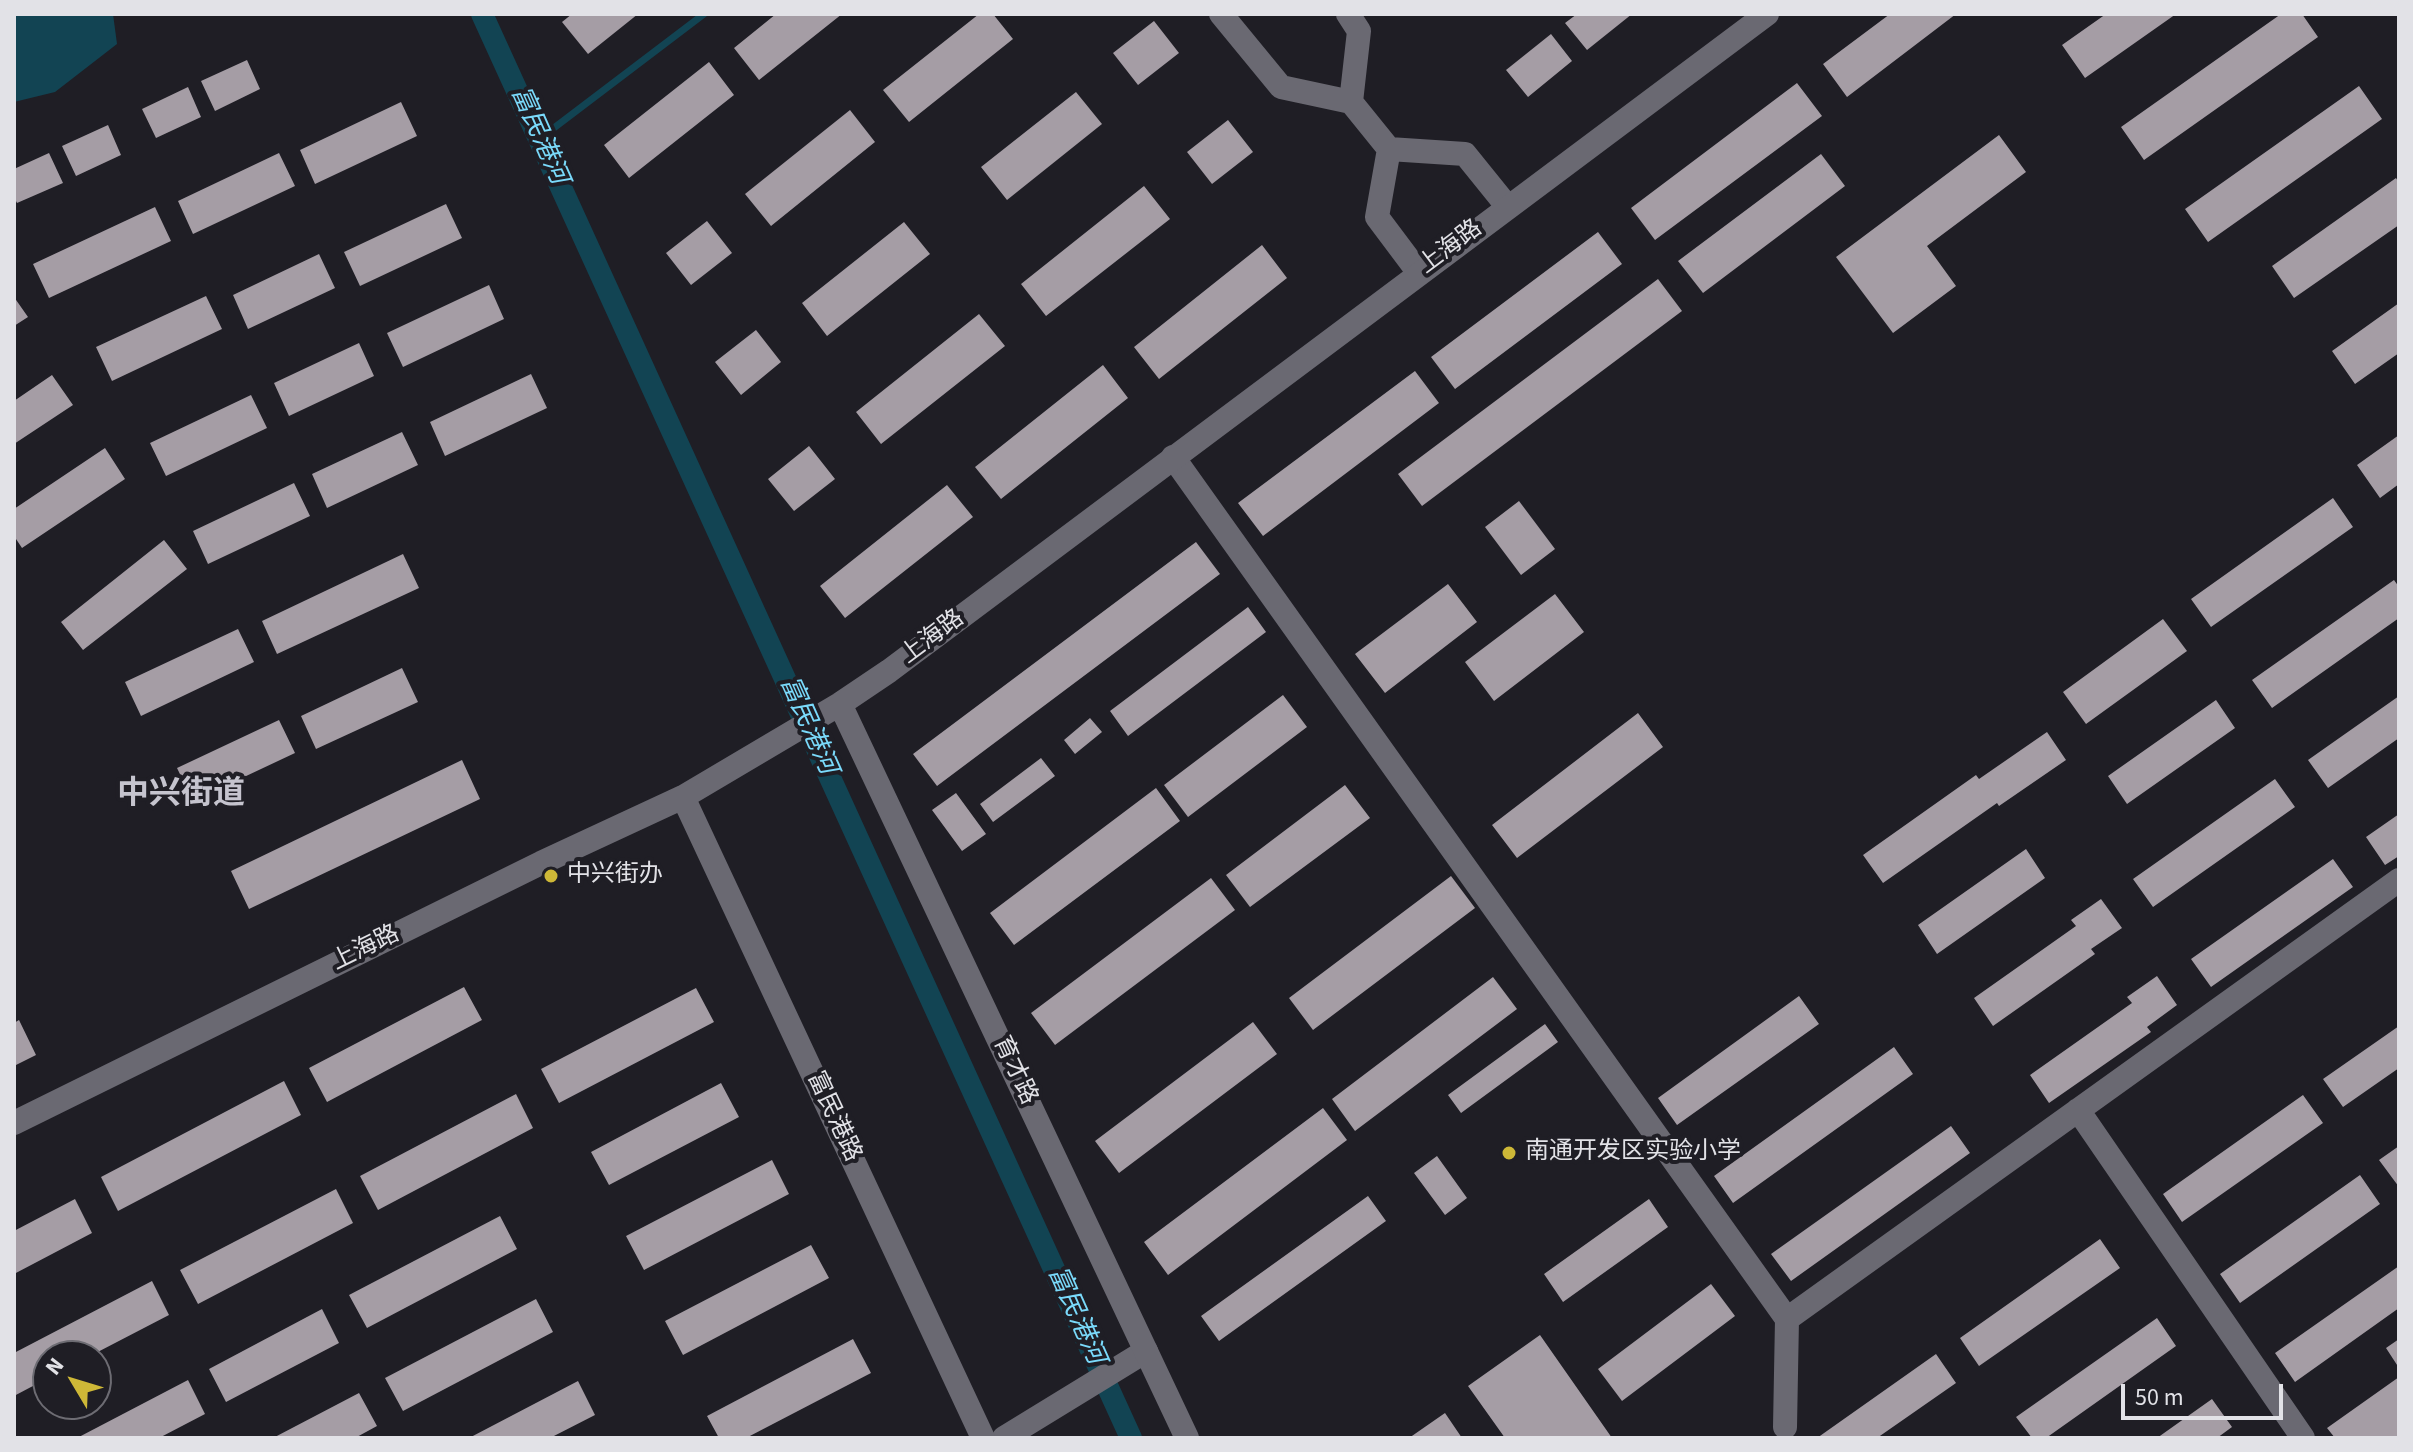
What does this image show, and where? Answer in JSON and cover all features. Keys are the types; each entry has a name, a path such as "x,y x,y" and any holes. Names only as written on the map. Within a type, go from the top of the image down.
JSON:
{"street":[{"path":"1221,14 1281,87 1351,102 1389,149 1465,154 1507,206"},
{"path":"1348,14 1359,31 1351,102"},
{"name":"上海路","path":"14,1123 527,870 683,797 839,705 889,671 1767,14"},
{"path":"1389,149 1377,217 1419,273"},
{"path":"1173,457 1787,1319 1785,1427"},
{"name":"育才路","path":"839,705 1187,1438"},
{"name":"富民港路","path":"683,797 983,1438"},
{"path":"1787,1319 2399,880"},
{"path":"2078,1110 2303,1438"},
{"path":"1004,1438 1145,1352"}],"water":[{"path":"14,14 113,14 117,44 55,92 14,102"}],"building":[{"path":"572,14 638,14 588,54 562,22"},
{"path":"776,14 842,14 759,80 734,48"},
{"path":"979,14 993,14 1013,39 909,122 883,90"},
{"path":"1577,14 1632,14 1587,50 1565,23"},
{"path":"1890,14 1956,14 1847,97 1823,64"},
{"path":"2106,14 2176,14 2085,78 2062,45"},
{"path":"2281,14 2302,14 2318,37 2144,160 2121,127"},
{"path":"1154,21 1179,53 1138,85 1113,53"},
{"path":"1551,34 1572,61 1528,97 1506,70"},
{"path":"247,60 260,89 215,111 201,81"},
{"path":"709,62 734,95 629,178 604,145"},
{"path":"1797,83 1822,116 1655,240 1631,208"},
{"path":"2359,86 2382,119 2208,242 2185,209"},
{"path":"188,87 201,117 156,138 142,109"},
{"path":"1076,92 1102,124 1007,200 981,167"},
{"path":"401,102 417,136 315,184 300,150"},
{"path":"850,110 875,142 771,226 745,194"},
{"path":"1228,120 1253,152 1212,184 1187,152"},
{"path":"108,125 121,155 76,176 62,146"},
{"path":"1999,135 2026,172 1927,246 1956,286 1893,333 1836,257"},
{"path":"49,153 63,183 17,203 14,197 14,169"},
{"path":"279,153 295,186 193,234 178,201"},
{"path":"1821,154 1845,186 1703,293 1678,261"},
{"path":"2396,178 2399,183 2399,225 2294,298 2272,266"},
{"path":"1144,186 1170,219 1046,316 1021,284"},
{"path":"446,204 462,238 360,286 344,252"},
{"path":"155,207 171,241 49,298 33,264"},
{"path":"707,221 732,253 691,285 666,253"},
{"path":"904,222 930,254 827,336 802,303"},
{"path":"1598,232 1622,264 1455,389 1431,357"},
{"path":"1262,245 1287,278 1159,379 1134,347"},
{"path":"319,254 335,288 248,329 233,295"},
{"path":"1658,279 1682,311 1422,506 1398,474"},
{"path":"489,285 504,319 403,367 387,333"},
{"path":"206,296 222,329 112,381 96,347"},
{"path":"14,297 28,317 14,326"},
{"path":"2399,303 2399,353 2355,384 2332,351"},
{"path":"979,314 1005,346 881,444 856,412"},
{"path":"756,330 781,362 741,395 715,362"},
{"path":"359,343 374,376 289,416 274,383"},
{"path":"1103,365 1128,398 1001,499 975,467"},
{"path":"1415,371 1439,403 1263,536 1238,503"},
{"path":"531,374 547,408 445,456 430,422"},
{"path":"52,375 73,405 14,444 14,401"},
{"path":"251,395 267,428 166,476 150,443"},
{"path":"402,432 418,465 327,508 312,474"},
{"path":"2399,435 2399,484 2380,498 2357,465"},
{"path":"809,446 835,479 794,511 768,479"},
{"path":"105,448 125,479 22,548 14,536 14,509"},
{"path":"294,483 310,516 208,564 193,531"},
{"path":"947,485 973,517 845,618 820,586"},
{"path":"2333,498 2353,527 2211,627 2191,599"},
{"path":"1519,501 1555,549 1521,575 1485,527"},
{"path":"164,540 187,569 83,650 61,622"},
{"path":"1196,542 1220,574 937,786 913,754"},
{"path":"403,554 419,588 277,654 262,621"},
{"path":"2394,580 2399,587 2399,618 2272,708 2252,680"},
{"path":"1448,584 1477,622 1385,693 1355,654"},
{"path":"1555,594 1584,632 1494,701 1465,662"},
{"path":"1248,607 1266,632 1128,736 1110,711"},
{"path":"2163,619 2187,651 2086,724 2063,692"},
{"path":"238,629 254,662 141,716 125,682"},
{"path":"402,668 418,702 316,749 301,716"},
{"path":"1283,695 1307,727 1188,817 1164,785"},
{"path":"2399,696 2399,738 2328,788 2308,760"},
{"path":"2216,700 2235,728 2127,804 2108,776"},
{"path":"1638,713 1663,747 1517,858 1492,825"},
{"path":"1090,718 1102,732 1075,754 1064,740"},
{"path":"279,720 295,753 193,801 177,768"},
{"path":"2047,732 2066,760 1999,806 1997,803 1883,883 1863,855 1976,775 1979,779"},
{"path":"1041,758 1055,776 993,822 980,804"},
{"path":"462,760 480,799 249,909 231,871"},
{"path":"2275,779 2295,807 2153,907 2133,879"},
{"path":"1345,785 1370,818 1250,907 1226,875"},
{"path":"1156,788 1180,821 1014,945 990,913"},
{"path":"956,793 986,834 962,851 932,810"},
{"path":"2399,814 2399,856 2385,865 2366,837"},
{"path":"2026,849 2045,878 1937,954 1918,925"},
{"path":"2333,859 2353,887 2211,987 2191,959"},
{"path":"1451,876 1475,908 1313,1030 1289,998"},
{"path":"1211,878 1235,910 1055,1045 1031,1013"},
{"path":"2101,899 2122,928 2091,949 2095,954 1993,1026 1974,998 2076,926 2071,920"},
{"path":"2157,976 2177,1005 2147,1027 2151,1032 2049,1103 2030,1075 2132,1003 2127,997"},
{"path":"1493,977 1517,1009 1355,1131 1332,1099"},
{"path":"464,987 482,1020 327,1102 309,1068"},
{"path":"696,988 714,1022 559,1103 541,1069"},
{"path":"1799,996 1819,1024 1677,1125 1658,1098"},
{"path":"19,1020 36,1055 14,1066 14,1023"},
{"path":"1253,1022 1277,1054 1119,1173 1095,1141"},
{"path":"1545,1024 1558,1042 1461,1113 1448,1095"},
{"path":"2399,1026 2399,1068 2343,1107 2323,1079"},
{"path":"1894,1047 1913,1074 1733,1203 1714,1176"},
{"path":"284,1081 301,1115 118,1211 101,1177"},
{"path":"721,1083 739,1117 609,1185 591,1152"},
{"path":"516,1094 533,1128 378,1210 360,1176"},
{"path":"2303,1095 2323,1123 2182,1222 2163,1194"},
{"path":"1323,1108 1347,1140 1168,1275 1144,1242"},
{"path":"1951,1126 1970,1153 1791,1281 1771,1254"},
{"path":"2399,1146 2399,1187 2379,1160"},
{"path":"1437,1156 1467,1198 1445,1215 1414,1173"},
{"path":"772,1160 789,1194 644,1270 626,1236"},
{"path":"2360,1175 2380,1204 2240,1303 2220,1274"},
{"path":"336,1189 353,1223 198,1304 180,1270"},
{"path":"1368,1196 1386,1221 1219,1341 1201,1316"},
{"path":"75,1199 92,1233 14,1274 14,1231"},
{"path":"1649,1199 1668,1227 1563,1302 1544,1274"},
{"path":"500,1216 517,1249 367,1328 349,1295"},
{"path":"2100,1239 2120,1268 1979,1366 1960,1338"},
{"path":"811,1245 829,1278 683,1355 665,1321"},
{"path":"2399,1266 2399,1308 2295,1382 2275,1353"},
{"path":"152,1281 169,1315 112,1345 112,1340 39,1340"},
{"path":"1711,1284 1735,1316 1622,1401 1598,1369"},
{"path":"536,1299 553,1332 403,1411 385,1378"},
{"path":"322,1309 339,1343 226,1402 209,1369"},
{"path":"2157,1318 2176,1346 2046,1438 2032,1438 2016,1417"},
{"path":"1540,1335 1612,1438 1505,1438 1468,1386"},
{"path":"853,1339 871,1373 746,1438 719,1438 707,1416"},
{"path":"2399,1339 2399,1368 2386,1348"},
{"path":"32,1344 32,1386 14,1396 14,1353"},
{"path":"1936,1354 1956,1383 1877,1438 1817,1438"},
{"path":"2399,1377 2399,1438 2335,1438 2327,1428"},
{"path":"188,1380 205,1414 159,1438 77,1438"},
{"path":"578,1381 595,1415 550,1438 469,1438"},
{"path":"359,1393 377,1426 355,1438 273,1438"},
{"path":"2212,1399 2232,1427 2217,1438 2157,1438"},
{"path":"1445,1413 1462,1438 1409,1438"}],"waterway":[{"name":"富民港河","path":"482,14 1131,1438"},
{"path":"538,140 704,14"}],"place":[{"name":"中兴街办","path":"551,876"},
{"name":"南通开发区实验小学","path":"1509,1153"}],"district":[{"name":"中兴街道","path":"181,796"}]}
